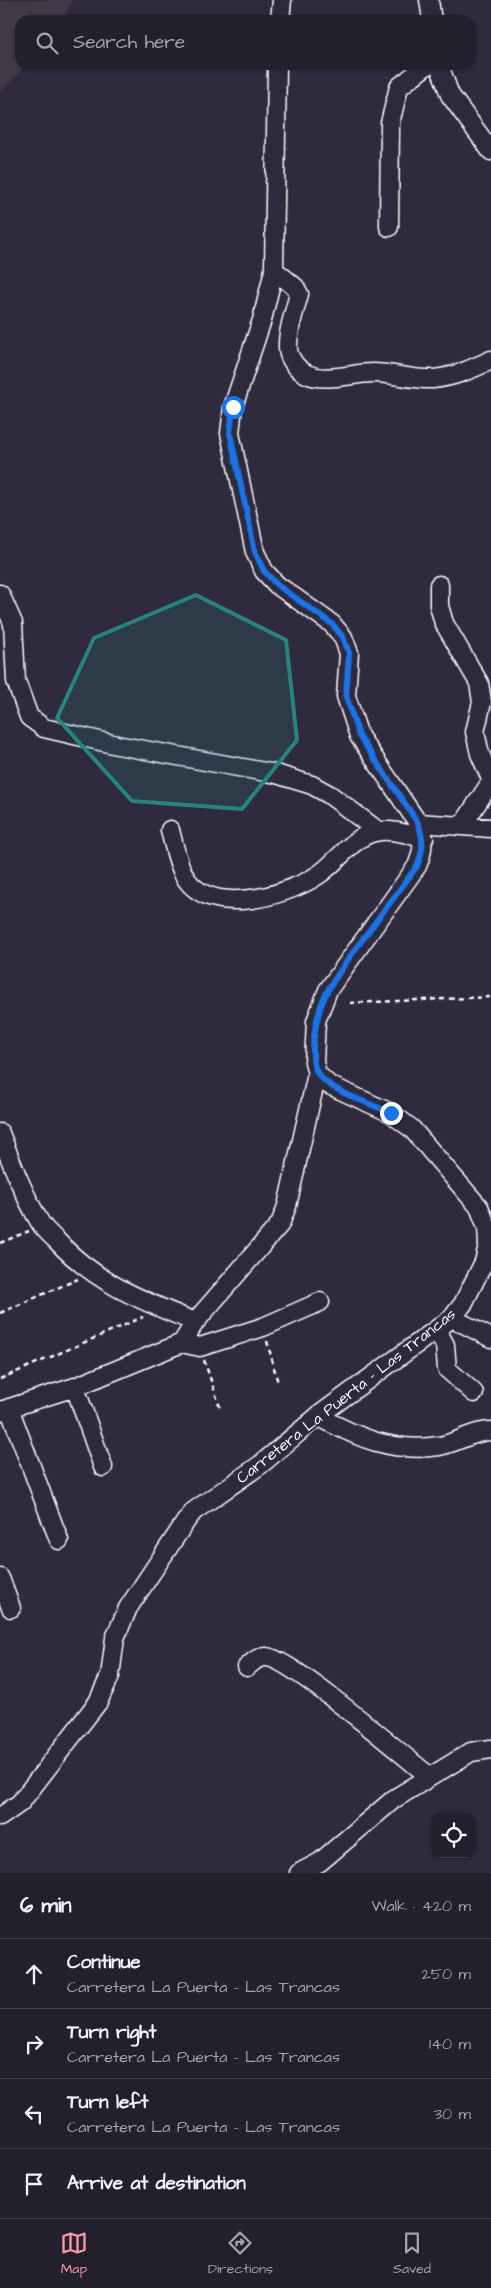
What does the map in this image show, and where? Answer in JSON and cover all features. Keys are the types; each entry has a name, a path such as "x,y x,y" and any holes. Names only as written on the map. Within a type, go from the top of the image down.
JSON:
{"street":[{"path":"280,15 282,0"},
{"path":"429,0 431,15"},
{"path":"182,1343 195,1322 280,1224 287,1206 317,1074 314,1045 321,1004 328,990 417,866 423,851 421,830 359,736 346,696 349,653 343,637 332,624 277,585 264,571 255,552 230,433 233,407 262,320 274,270 277,70"},
{"path":"389,227 390,123 399,86 420,70"},
{"path":"441,70 450,95 491,151"},
{"path":"274,270 295,286 299,294 287,343 290,357 299,368 311,376 329,379 376,373 433,379 460,374 491,360"},
{"path":"439,585 439,606 444,623 478,683 482,702 474,732 480,754 491,780 462,826"},
{"path":"0,594 13,623 16,682 29,717 44,728 117,745 276,774 303,782 330,794 378,831"},
{"path":"170,830 178,861 186,878 200,890 233,901 271,896 290,890 319,875 364,836 378,831 421,830 462,826 491,828"},
{"name":"Carretera La Puerta - Las Trancas","path":"0,1817 20,1803 98,1702 110,1676 115,1638 128,1608 194,1511 260,1465 318,1416 452,1318 463,1304 484,1262 488,1245 487,1227 478,1207 405,1124 391,1113 329,1086 317,1074"},
{"path":"0,1133 23,1190 42,1226 64,1249 93,1273 121,1291 195,1322"},
{"path":"59,1540 4,1410 75,1387 182,1343 200,1347 263,1327 320,1302"},
{"path":"452,1318 491,1338"},
{"path":"437,1330 445,1345 447,1369 474,1393"},
{"path":"75,1387 103,1467"},
{"path":"318,1416 352,1435 398,1448 440,1446 482,1431 491,1431"},
{"path":"0,1578 11,1608"},
{"path":"247,1667 259,1658 268,1657 310,1681 430,1777"},
{"path":"298,1873 320,1862 394,1799 471,1752 491,1749"}],"path":[{"path":"350,1003 491,997"},
{"path":"0,1243 42,1226"},
{"path":"0,1313 93,1273"},
{"path":"0,1379 162,1308"},
{"path":"263,1327 278,1383"},
{"path":"200,1347 220,1407"}],"highlighted area":[{"path":"196,595 286,640 297,740 242,809 132,801 57,718 94,638"}],"shaded area":[{"path":"0,0 73,0 65,15 15,15 15,70 21,70 0,93"}],"route":[{"path":"233,407 230,433 255,552 264,571 277,585 332,624 343,637 349,653 346,696 350,714 359,736 418,823 424,838 423,851 417,866 328,990 316,1021 314,1062 317,1074 329,1086 391,1113"}]}
